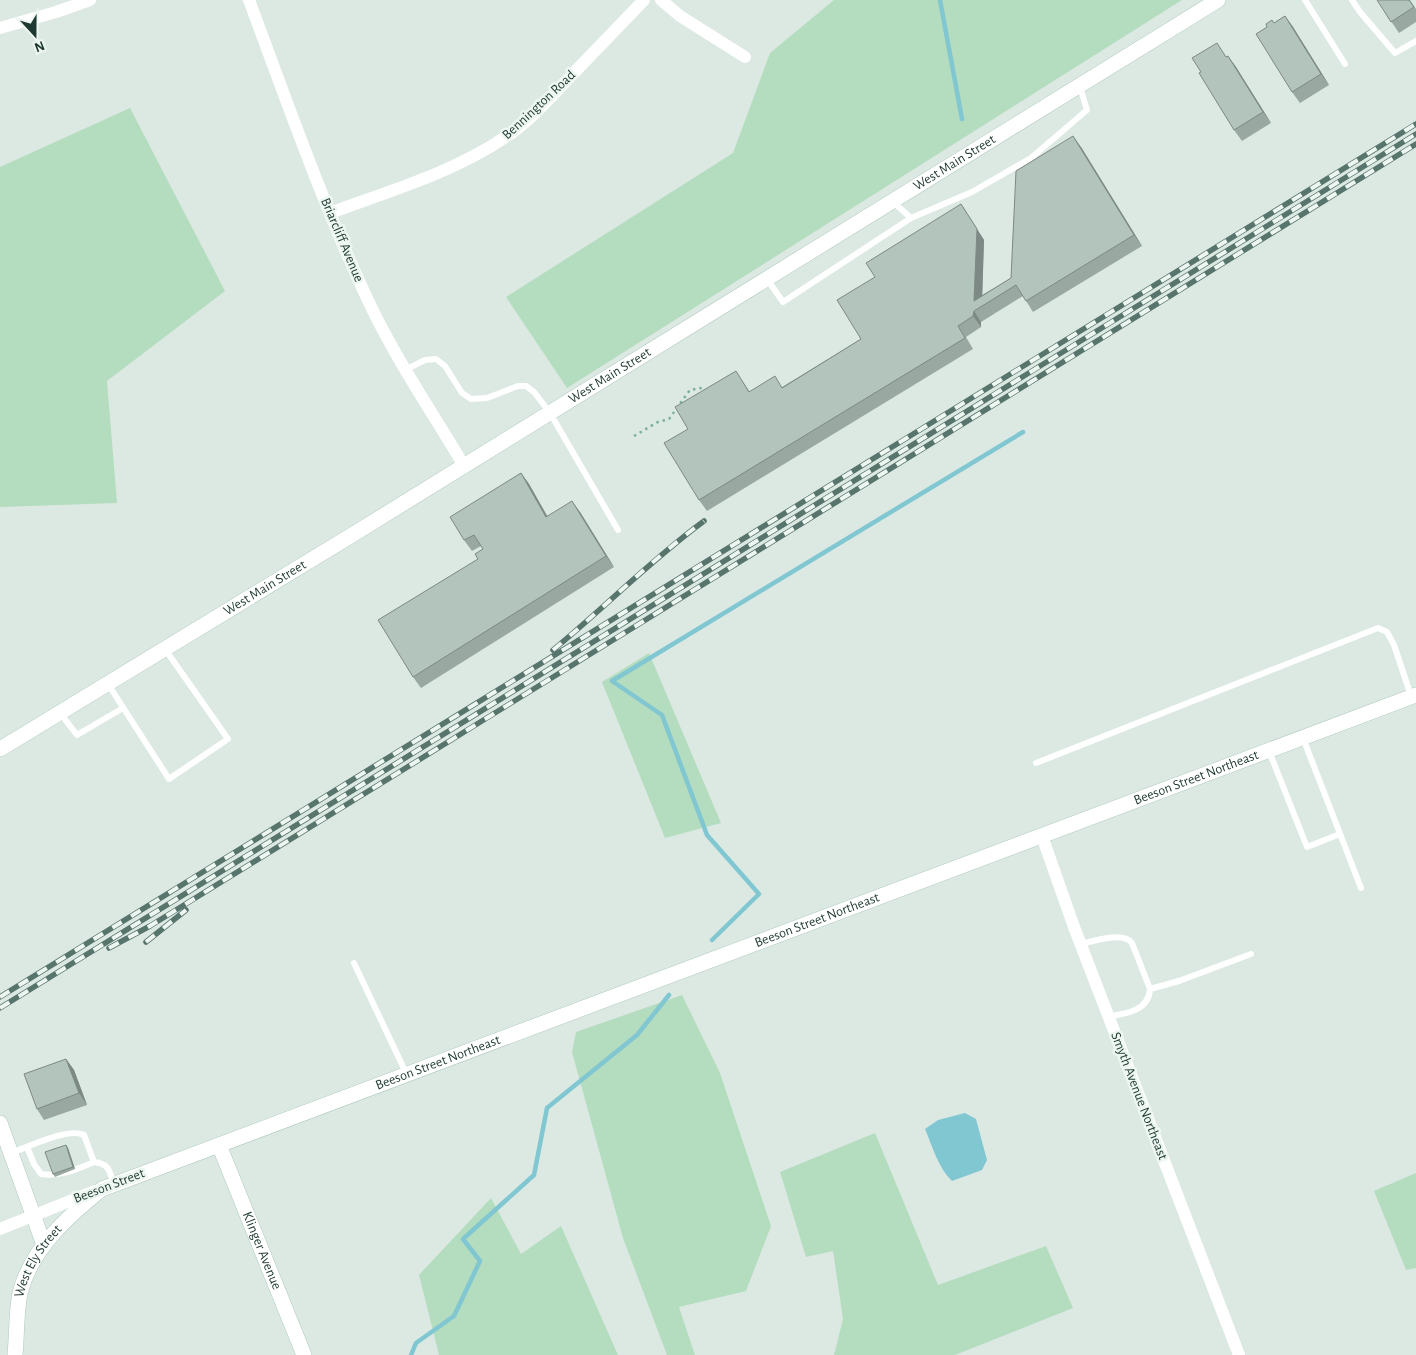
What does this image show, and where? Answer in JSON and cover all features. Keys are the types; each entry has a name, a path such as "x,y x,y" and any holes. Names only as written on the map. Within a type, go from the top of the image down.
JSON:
{"street":[{"path":"0,28 90,0"},
{"name":"Briarcliff Avenue","path":"249,0 330,213 366,297 464,466"},
{"name":"Bennington Road","path":"330,213 435,174 472,157 506,138 553,96 644,0"},
{"path":"661,0 680,16 745,56"},
{"name":"West Main Street","path":"0,749 464,466 1218,0"},
{"name":"Beeson Street Northeast","path":"219,1145 1414,696"},
{"name":"Smyth Avenue Northeast","path":"1042,836 1081,944 1239,1355"},
{"path":"0,1123 44,1245"},
{"name":"Beeson Street","path":"0,1229 219,1145"},
{"name":"Klinger Avenue","path":"219,1145 304,1355"},
{"name":"West Ely Street","path":"15,1355 20,1292 27,1273 44,1245 68,1218 108,1186"}],"lane":[{"path":"1305,0 1345,64"},
{"path":"1352,0 1395,53 1416,40"},
{"path":"767,279 783,302 910,218 972,192 1031,158 1087,110 1080,86"},
{"path":"893,202 910,218"},
{"path":"407,369 425,360 436,359 445,366 462,393 472,400 487,398 518,386 526,386 538,396 550,413 618,530"},
{"path":"1036,763 1378,628 1387,632 1394,645 1414,696"},
{"path":"108,684 169,779 228,739 165,649"},
{"path":"60,713 77,735 123,708"},
{"path":"1302,738 1361,888"},
{"path":"1268,751 1307,847 1340,834"},
{"path":"1081,944 1121,936 1128,938 1132,943 1150,989 1150,996 1146,1003 1134,1011 1109,1016"},
{"path":"1150,989 1179,981 1251,954"},
{"path":"354,963 407,1075"},
{"path":"11,1153 67,1134 79,1132 84,1135 94,1162"},
{"path":"28,1147 34,1164 41,1174 51,1175 70,1171 94,1162 103,1163 108,1168 108,1186"}],"path":[{"path":"634,436 658,422 670,419 690,390 700,388 708,393"}],"green space":[{"path":"834,0 1182,0 567,388 506,297 733,153 770,53"},
{"path":"130,108 225,291 107,381 117,503 0,507 0,167"},
{"path":"649,653 721,823 665,838 602,682"},
{"path":"682,995 720,1073 771,1226 746,1291 679,1307 695,1355 667,1355 623,1238 572,1052 576,1032"},
{"path":"875,1133 938,1285 1046,1246 1073,1308 955,1355 834,1355 843,1319 833,1251 806,1257 780,1172"},
{"path":"1416,1173 1416,1268 1406,1270 1374,1191"},
{"path":"491,1198 521,1254 561,1226 618,1355 439,1355 419,1275"}],"water":[{"path":"965,1113 976,1119 987,1160 982,1170 952,1181 940,1164 925,1129 938,1120"}],"building":[{"path":"1377,0 1409,0 1414,7 1391,22"},
{"path":"1285,16 1321,74 1292,92 1256,34 1267,27 1266,24 1272,20 1274,23"},
{"path":"1217,43 1226,57 1228,56 1263,112 1234,130 1199,73 1201,72 1192,58"},
{"path":"1073,136 1134,235 1026,301 1016,285 974,311 973,316 958,326 965,338 699,500 664,443 688,429 675,407 736,371 749,392 775,376 782,388 861,339 837,300 875,277 866,263 961,204 977,229 974,301 1011,278 1016,171"},
{"path":"521,473 546,517 572,501 606,556 413,677 378,620 478,559 475,554 483,549 474,535 464,540 450,517"},
{"path":"66,1059 79,1093 37,1109 24,1074"},
{"path":"66,1145 73,1167 53,1174 45,1152"}],"waterway":[{"path":"940,0 962,119"},
{"path":"712,940 759,894 707,835 662,715 612,681 1023,432"},
{"path":"411,1355 416,1343 454,1316 480,1261 463,1239 534,1175 547,1108 637,1035 669,995"}],"railway":[{"path":"0,997 1416,124"},
{"path":"0,1008 1416,134"},
{"path":"109,948 150,926 1416,144"},
{"path":"553,650 665,552 704,521"},
{"path":"146,942 186,910"}]}
